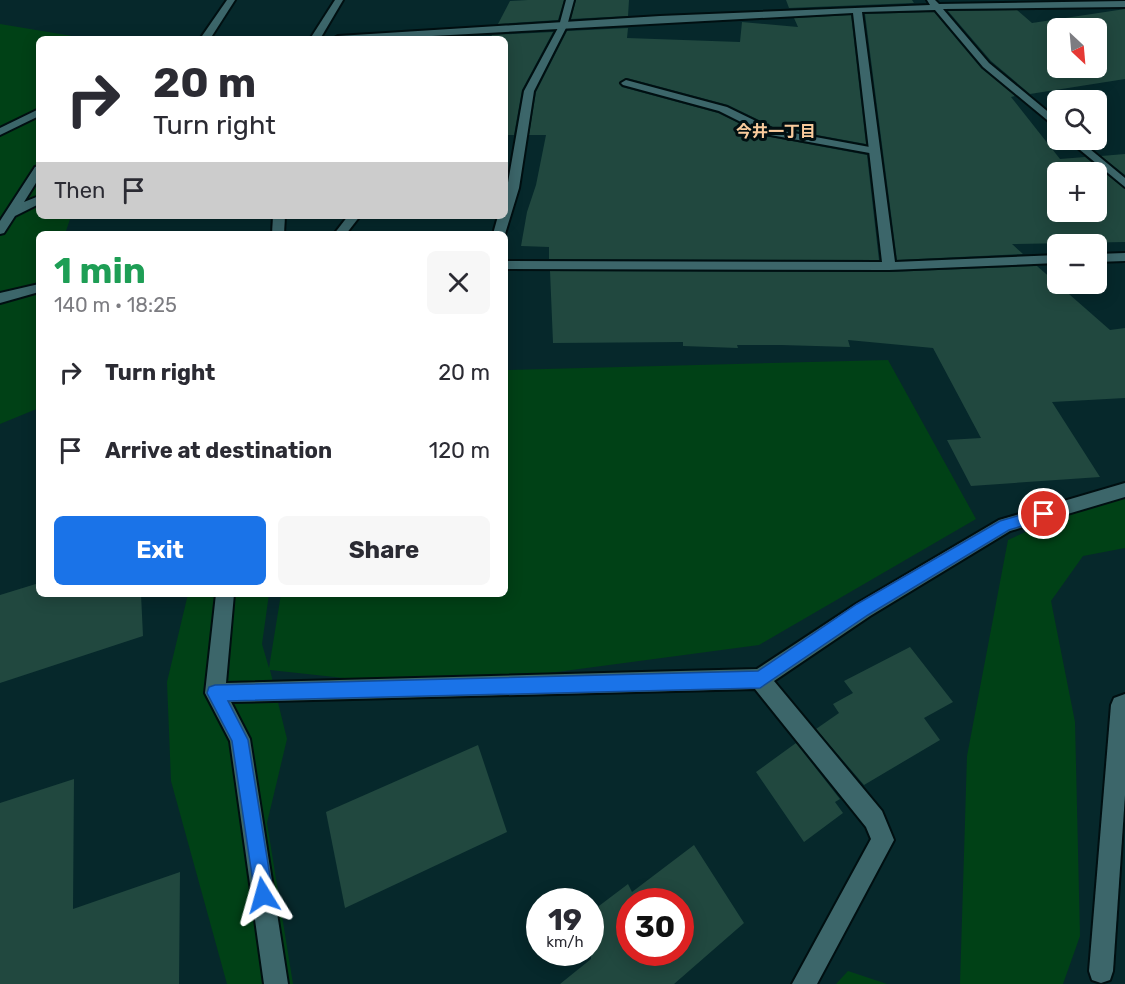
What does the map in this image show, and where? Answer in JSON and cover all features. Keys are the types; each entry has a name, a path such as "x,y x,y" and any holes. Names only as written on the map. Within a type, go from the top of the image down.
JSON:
{"street":[{"path":"207,36 231,0"},
{"path":"317,36 339,0"},
{"path":"508,204 513,188 529,91 563,26 570,0"},
{"path":"409,36 857,10 932,3 1125,4"},
{"path":"932,3 986,65 1047,117"},
{"path":"857,10 889,266"},
{"path":"626,83 723,109 769,132 875,151"},
{"path":"0,132 36,113"},
{"path":"1085,150 1125,184"},
{"path":"0,230 36,174"},
{"path":"10,214 36,201"},
{"path":"342,231 352,219"},
{"path":"1107,258 1125,257"},
{"path":"508,265 889,266 1047,260"},
{"path":"0,298 36,289"},
{"path":"215,693 760,680 863,610 1005,525 1125,490"},
{"path":"225,597 215,693 240,740 276,984"},
{"path":"760,680 874,819 884,840 804,984"},
{"path":"1101,971 1116,883 1121,705 1125,704"}],"green space":[{"path":"0,24 72,36 36,36 36,219 70,219 66,231 36,231 36,409 0,424"},
{"path":"888,360 976,519 759,645 436,688 270,670 287,739 267,823 293,984 227,984 171,781 167,682 187,597 269,597 262,644 269,668 281,597 508,597 508,370"},
{"path":"1125,494 1125,548 1083,556 1051,601 1075,722 1080,936 1063,984 960,984 967,756 1008,540 1102,497"},
{"path":"848,971 887,984 836,984"}],"building":[{"path":"564,0 558,20 498,24 510,1"},
{"path":"576,0 629,0 628,16 571,19"},
{"path":"786,0 912,0 914,3 789,8"},
{"path":"1125,9 1125,79 1030,94 991,61 948,11 1017,10 1032,23 1047,21 1047,78 1107,78 1107,18 1065,18"},
{"path":"934,12 981,68 1015,96 1011,97 1047,143 1047,150 1053,150 1060,159 1085,157 1091,162 1047,162 1047,222 1107,222 1107,175 1125,189 1125,242 1107,242 1107,234 1047,234 1047,243 1012,244 1023,254 897,260 865,14"},
{"path":"851,15 866,144 773,127 728,105 627,78 619,83 622,87 718,113 765,136 867,155 879,260 549,259 549,247 521,246 546,135 529,135 536,92 567,31 628,28 627,38 740,42 742,22 798,27 794,18"},
{"path":"553,32 522,90 514,135 508,135 508,36 492,35"},
{"path":"1125,154 1125,175 1101,156"},
{"path":"1037,266 1047,275 1047,294 1069,294 1110,330 1125,328 1125,398 1052,402 1100,477 971,486 947,440 981,438 933,348 848,340 850,347 737,345 738,348 683,346 683,342 553,343 550,271 889,272"},
{"path":"36,584 36,597 141,597 143,636 0,683 0,595"},
{"path":"910,647 953,702 924,718 940,740 864,785 816,729 839,713 833,704 853,693 844,681"},
{"path":"796,743 840,799 835,802 843,813 804,842 756,772"},
{"path":"478,745 507,832 345,908 326,812"},
{"path":"74,779 73,909 180,872 179,984 0,984 0,803"},
{"path":"694,845 744,923 674,984 560,984 582,966 604,966 604,902 616,893 616,966 694,966 694,888 637,888"}],"district":[{"name":"今井一丁目","path":"776,131"}],"route":[{"path":"263,895 240,740 215,693 760,680 863,610 1005,525 1044,514"}]}
